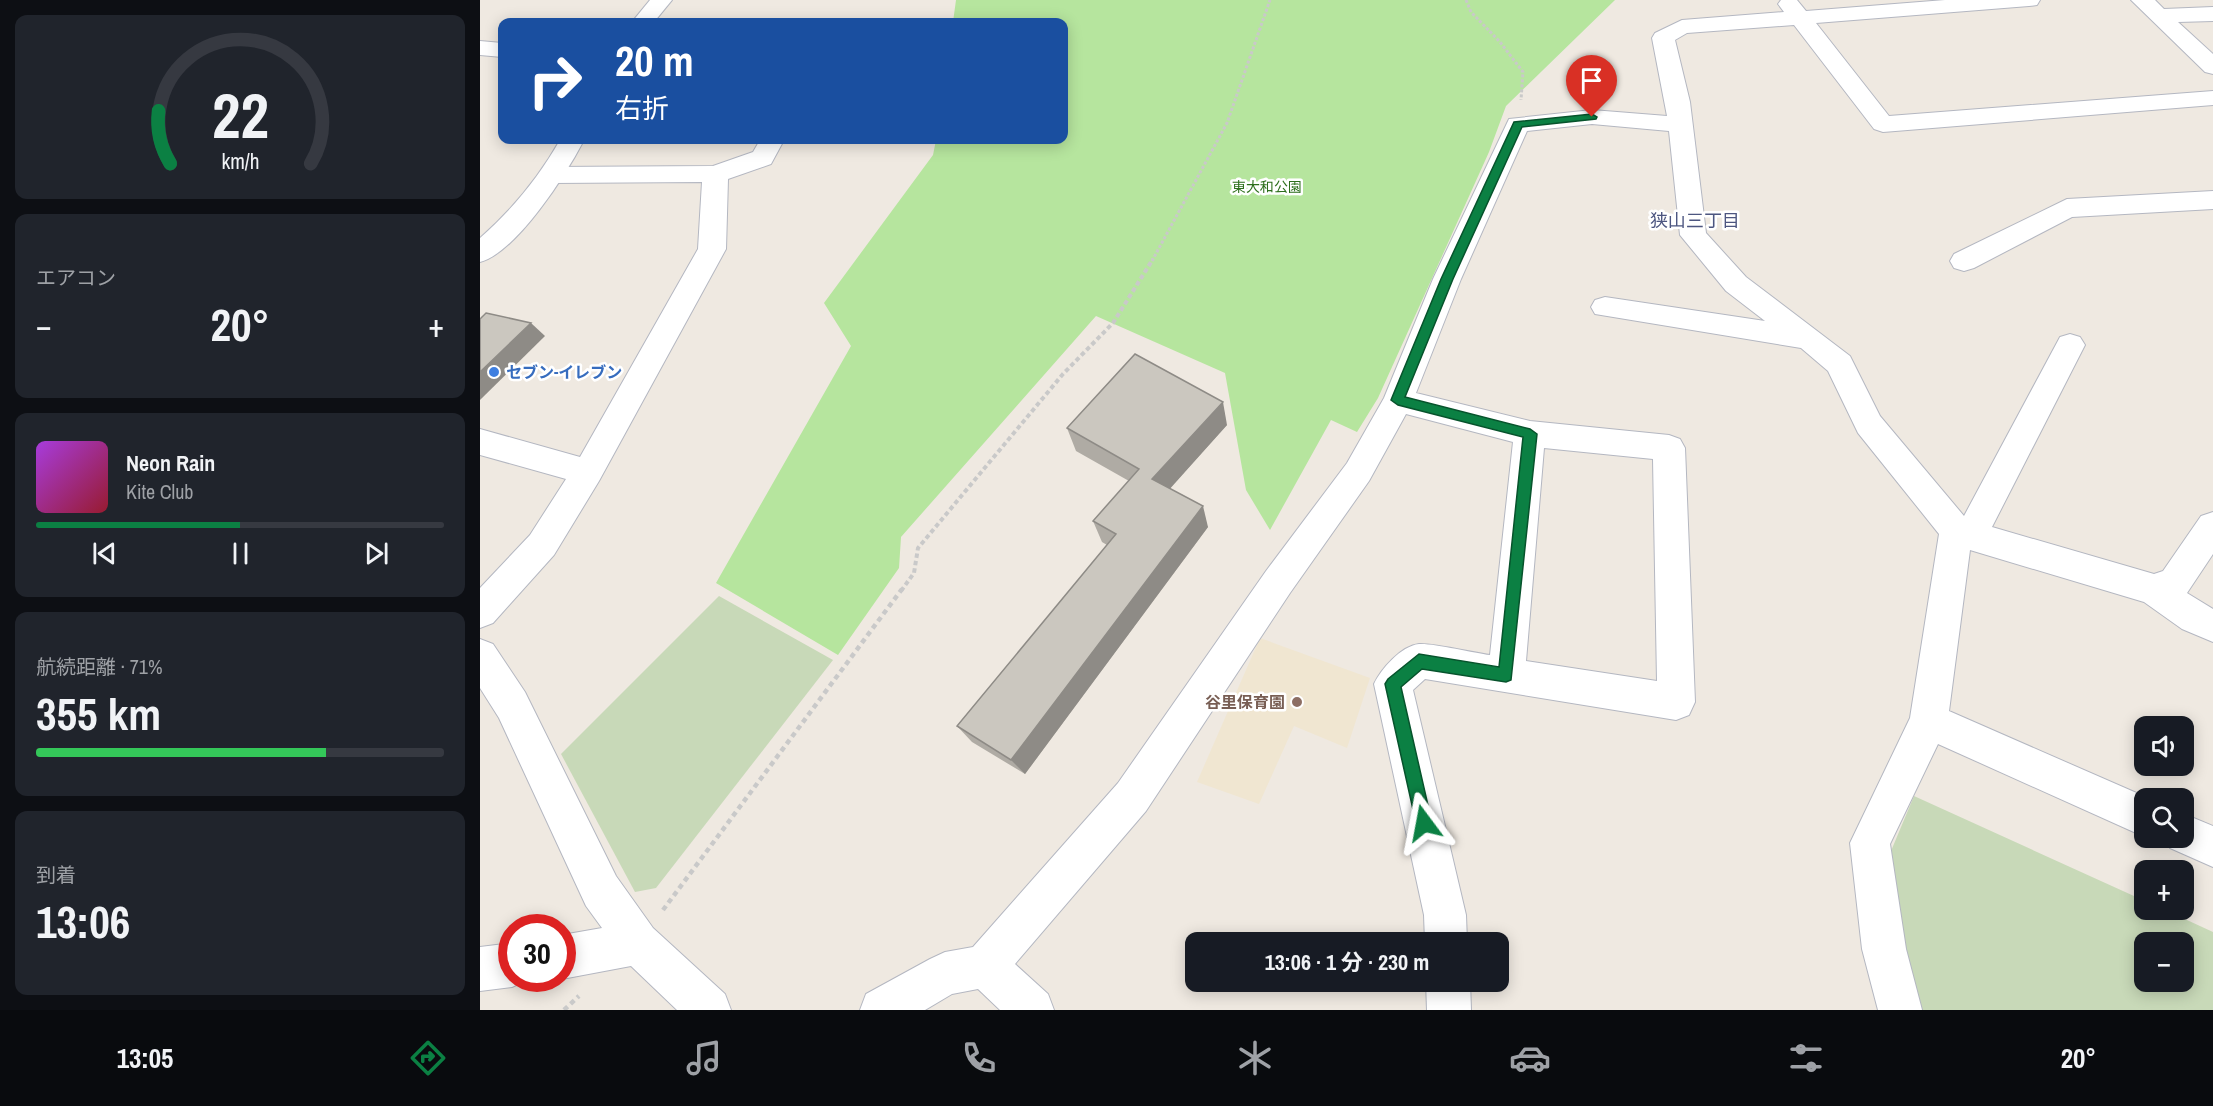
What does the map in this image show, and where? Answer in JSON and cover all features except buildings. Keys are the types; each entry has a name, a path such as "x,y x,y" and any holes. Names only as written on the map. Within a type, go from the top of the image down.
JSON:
{"street":[{"path":"646,18 661,0"},
{"path":"2029,0 1793,9 1682,27 1663,38 1678,102 1693,235 1736,284 1839,364 1869,424 1964,533 2154,590 2195,618 2213,626"},
{"path":"2142,0 2213,67"},
{"path":"1793,9 1883,124 2213,98"},
{"path":"2159,16 2213,14"},
{"path":"480,48 498,50"},
{"path":"882,1010 945,974 985,966 1132,797 1278,582 1358,472 1398,400 1447,279 1518,124 1592,117 1680,124"},
{"path":"480,253 535,197 552,175 570,144"},
{"path":"552,175 715,174 762,158 770,144"},
{"path":"480,612 542,544 588,472 712,249 715,174"},
{"path":"1964,261 2067,208 2213,200"},
{"path":"1605,306 1809,339"},
{"path":"1900,1010 1884,949 1870,843 1929,721 1964,533 2070,345"},
{"path":"1398,400 1530,434 1669,448 1676,702 1419,661 1393,684 1445,915 1446,932"},
{"path":"1506,675 1530,434"},
{"path":"480,442 588,472"},
{"path":"2154,590 2175,582 2213,526"},
{"path":"480,656 512,705 601,891 638,943 709,1010"},
{"path":"1929,721 2134,812"},
{"path":"2194,838 2213,847"},
{"path":"576,954 638,943"},
{"path":"985,966 1032,1010"},
{"path":"480,969 498,967"},
{"path":"1448,992 1449,1010"}],"path":[{"path":"638,943 914,573 918,548 1063,374 1113,323 1161,246 1227,123 1270,0"},
{"path":"1466,0 1471,12 1500,42 1523,72 1518,124"}],"shaded area":[{"name":"谷里保育園","path":"1260,638 1370,678 1347,748 1294,726 1259,804 1197,782"}],"green space":[{"name":"東大和公園","path":"956,0 1615,0 1506,106 1489,152 1378,398 1357,432 1331,420 1270,530 1246,490 1225,373 1096,316 901,537 899,568 838,655 716,583 851,346 824,303 933,155 935,144 1068,144 1068,18 954,18"},
{"path":"719,596 833,660 656,888 635,892 561,754"},
{"path":"1914,796 2134,896 2134,920 2187,920 2213,932 2213,1010 1920,1010 1902,948 1891,851"}],"place":[{"name":"セブン-イレブン","path":"494,372"},
{"name":"谷里保育園","path":"1297,702"}],"district":[{"name":"狭山三丁目","path":"1695,221"}],"route":[{"path":"1424,823 1393,684 1419,661 1506,675 1530,434 1398,400 1447,279 1518,124 1592,117"}]}
